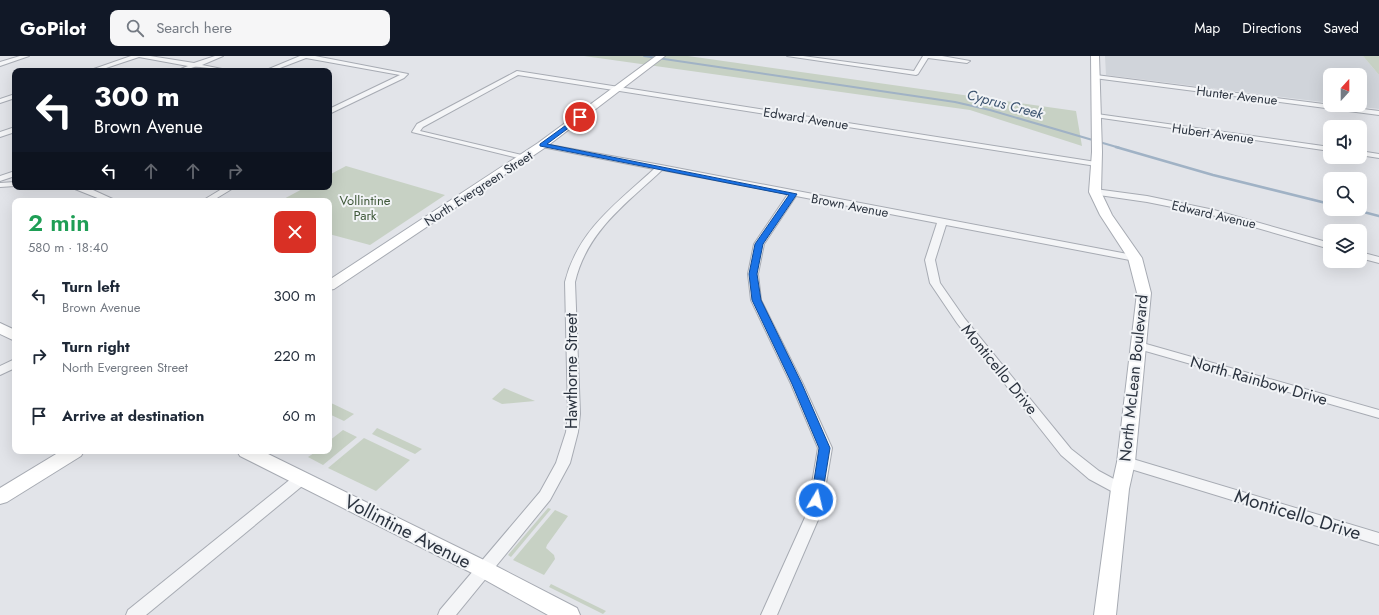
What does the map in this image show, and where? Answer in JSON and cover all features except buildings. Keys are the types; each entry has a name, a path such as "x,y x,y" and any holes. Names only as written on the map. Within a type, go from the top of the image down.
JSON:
{"main road":[{"name":"North Evergreen Street","path":"332,284 542,145 661,56"},
{"name":"North McLean Boulevard","path":"1095,56 1097,116 1095,192 1106,215 1135,258 1144,293 1126,462 1120,489 1105,615"},
{"path":"0,328 12,334"},
{"path":"0,497 70,454"},
{"name":"Vollintine Avenue","path":"252,454 485,570 569,615"}],"street":[{"path":"0,64 26,56"},
{"path":"100,68 136,56"},
{"path":"140,56 212,68"},
{"path":"187,68 220,56"},
{"path":"275,68 305,56 405,74 402,77 332,111"},
{"path":"790,56 916,73 928,56 967,61"},
{"name":"Edward Avenue","path":"523,158 416,132 420,126 517,73 1096,164"},
{"name":"Hunter Avenue","path":"1096,77 1379,113"},
{"path":"0,101 12,97"},
{"name":"Hubert Avenue","path":"1097,116 1323,148"},
{"path":"0,135 12,130"},
{"name":"Brown Avenue","path":"542,145 1135,258"},
{"path":"1367,154 1379,156"},
{"name":"Hawthorne Street","path":"446,615 485,570 545,496 555,480 565,456 572,432 574,414 570,282 575,262 583,246 597,228 661,168"},
{"path":"0,179 12,174"},
{"path":"0,185 12,184"},
{"path":"85,190 105,198"},
{"path":"211,198 226,190"},
{"name":"Edward Avenue","path":"1095,192 1147,199 1214,213 1323,244"},
{"path":"769,615 814,513 825,448 797,384 756,300 753,274 759,244 794,194"},
{"name":"Monticello Drive","path":"942,222 930,260 935,283 961,321 1066,452 1094,476 1120,489"},
{"path":"1367,257 1379,260"},
{"name":"North Rainbow Drive","path":"1139,346 1379,414"},
{"path":"0,371 12,365"},
{"name":"Monticello Drive","path":"1126,462 1379,539"},
{"path":"134,615 302,478"}],"shaded area":[{"path":"1105,56 1363,56 1379,75 1379,109 1367,108 1367,68 1323,68 1323,102 1106,75"}],"green space":[{"path":"584,56 688,56 1076,111 1082,146 970,110"},
{"path":"1363,56 1379,56 1379,75"},
{"name":"Vollintine Park","path":"346,166 445,195 370,245 332,235 332,198 286,198 300,190 332,190 332,173"},
{"path":"504,388 535,401 502,404 492,399"},
{"path":"332,403 354,414 344,421 332,415"},
{"path":"377,428 422,449 415,454 372,434"},
{"path":"343,430 357,437 323,465 308,457 312,454 332,454 332,439"},
{"path":"364,438 410,460 376,491 328,468"},
{"path":"548,508 551,509 511,557 508,555"},
{"path":"555,510 568,516 547,545 546,548 554,555 555,559 544,575 513,560"},
{"path":"551,584 606,611 603,614 549,587"}],"waterway":[{"name":"Cyprus Creek","path":"644,56 955,102 990,110 1120,148"},
{"name":"Cyprus Creek","path":"1116,147 1213,175 1323,202"},
{"name":"Cyprus Creek","path":"1367,213 1379,216"}],"route":[{"path":"580,117 542,145 794,194 759,244 753,274 756,300 797,384 825,448 816,500"}]}
